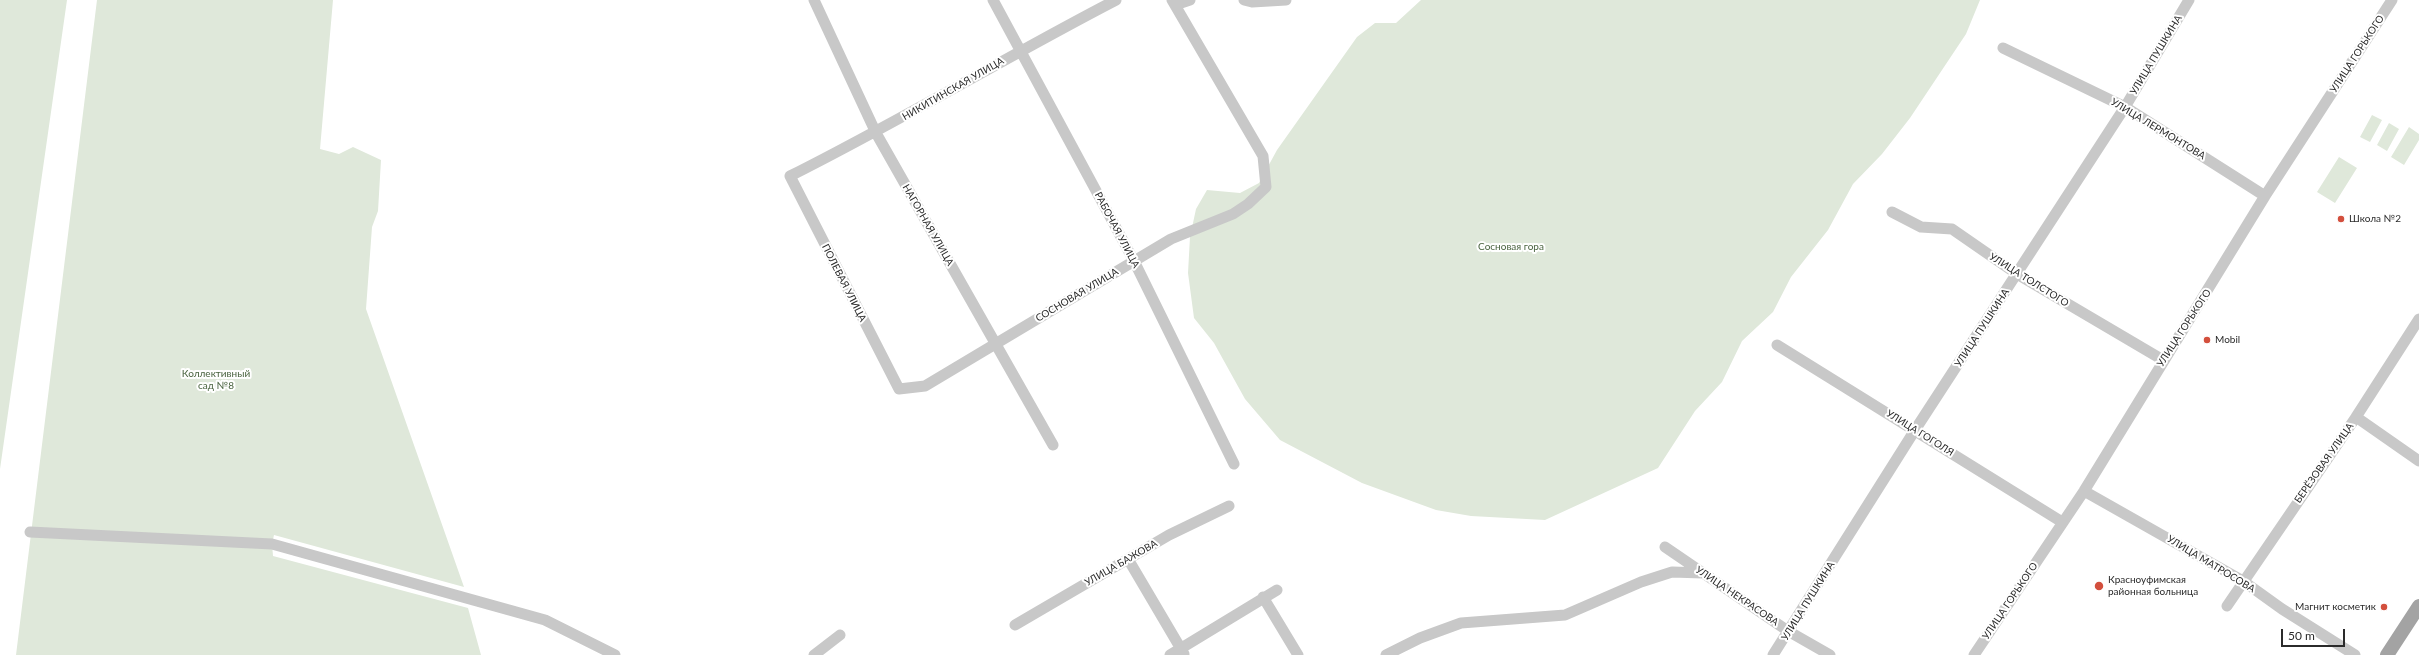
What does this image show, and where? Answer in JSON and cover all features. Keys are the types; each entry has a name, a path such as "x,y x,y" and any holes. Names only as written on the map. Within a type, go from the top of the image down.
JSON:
{"main road":[{"path":"2387,655 2419,606"}],"street":[{"name":"НАГОРНАЯ УЛИЦА","path":"814,0 876,133 1053,445"},
{"name":"РАБОЧАЯ УЛИЦА","path":"994,0 1022,49 1134,261 1234,464"},
{"name":"НИКИТИНСКАЯ УЛИЦА","path":"790,176 876,133 1022,49 1116,0"},
{"path":"1173,3 1190,0"},
{"path":"1244,0 1252,2 1286,0"},
{"name":"УЛИЦА ПУШКИНА","path":"1774,655 1915,430 2125,107 2189,0"},
{"name":"УЛИЦА ГОРЬКОГО","path":"1974,655 2084,491 2163,360 2194,315 2266,196 2392,0"},
{"name":"СОСНОВАЯ УЛИЦА","path":"899,389 925,386 1171,238 1233,214 1248,204 1266,187 1263,156 1173,3"},
{"name":"УЛИЦА ЛЕРМОНТОВА","path":"2003,48 2125,107 2266,196"},
{"name":"ПОЛЕВАЯ УЛИЦА","path":"790,176 899,389"},
{"name":"УЛИЦА ТОЛСТОГО","path":"1892,212 1921,227 1952,229 2017,274 2163,360"},
{"name":"БЕРЁЗОВАЯ УЛИЦА","path":"2227,606 2242,581 2356,417 2419,319"},
{"name":"УЛИЦА ГОГОЛЯ","path":"1777,345 2062,522"},
{"path":"2356,417 2419,461"},
{"name":"УЛИЦА МАТРОСОВА","path":"2084,491 2242,581 2282,609 2355,655"},
{"name":"УЛИЦА БАЖОВА","path":"1015,625 1169,535 1229,506"},
{"path":"30,532 272,544 544,620 615,655"},
{"name":"УЛИЦА НЕКРАСОВА","path":"1665,547 1788,632 1830,655"},
{"path":"1128,560 1182,652"},
{"path":"1392,654 1420,638 1461,623 1565,615 1641,582 1672,572 1703,573"},
{"path":"1170,655 1182,652 1263,597 1277,590"},
{"path":"1263,597 1298,655"},
{"path":"814,655 840,635"}],"green space":[{"path":"0,0 67,0 0,469"},
{"name":"Коллективный сад №8","path":"97,0 333,0 320,149 339,154 353,147 381,160 378,211 372,227 366,309 464,587 274,535 272,544 273,556 468,608 481,655 16,655"},
{"name":"Сосновая гора","path":"1421,0 1980,0 1966,34 1910,118 1882,154 1853,184 1828,230 1791,277 1773,312 1742,341 1722,382 1695,411 1658,468 1545,520 1471,516 1436,510 1362,483 1280,440 1245,399 1214,343 1194,318 1188,273 1190,237 1196,209 1207,190 1240,193 1259,183 1277,150 1357,37 1375,23 1396,23"},
{"path":"2372,115 2382,120 2370,142 2360,137"},
{"path":"2389,123 2399,129 2387,151 2377,145"},
{"path":"2409,127 2419,134 2419,140 2404,165 2391,157"},
{"path":"2339,157 2357,168 2335,203 2317,192"}],"place":[{"name":"Школа №2","path":"2341,219"},
{"name":"Mobil","path":"2207,340"},
{"name":"Красноуфимская районная больница","path":"2099,586"},
{"name":"Магнит косметик","path":"2384,607"}]}
